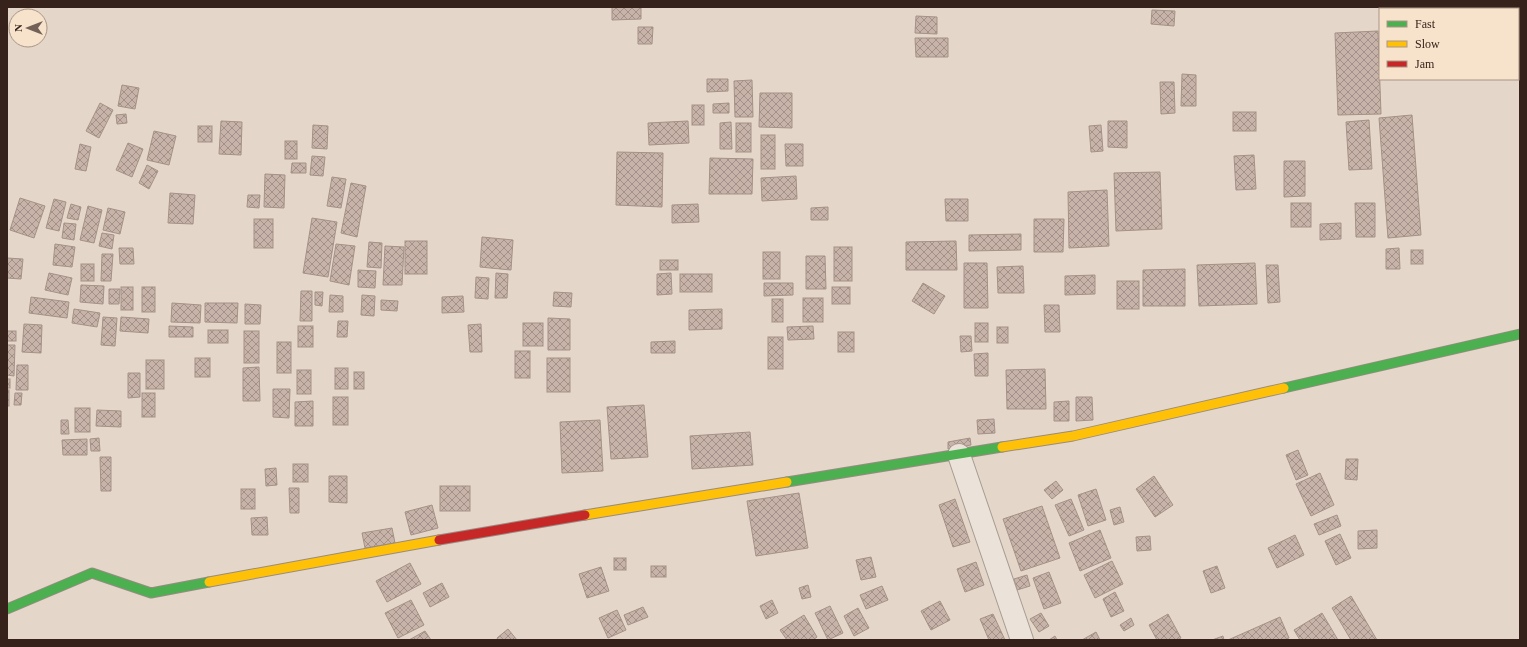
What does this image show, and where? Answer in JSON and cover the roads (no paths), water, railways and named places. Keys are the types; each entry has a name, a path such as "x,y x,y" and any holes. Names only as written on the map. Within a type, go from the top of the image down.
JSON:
{"street":[{"path":"7,609 92,573 151,593 342,557 628,508 1073,436 1520,334"},
{"path":"959,455 1022,640"}]}
